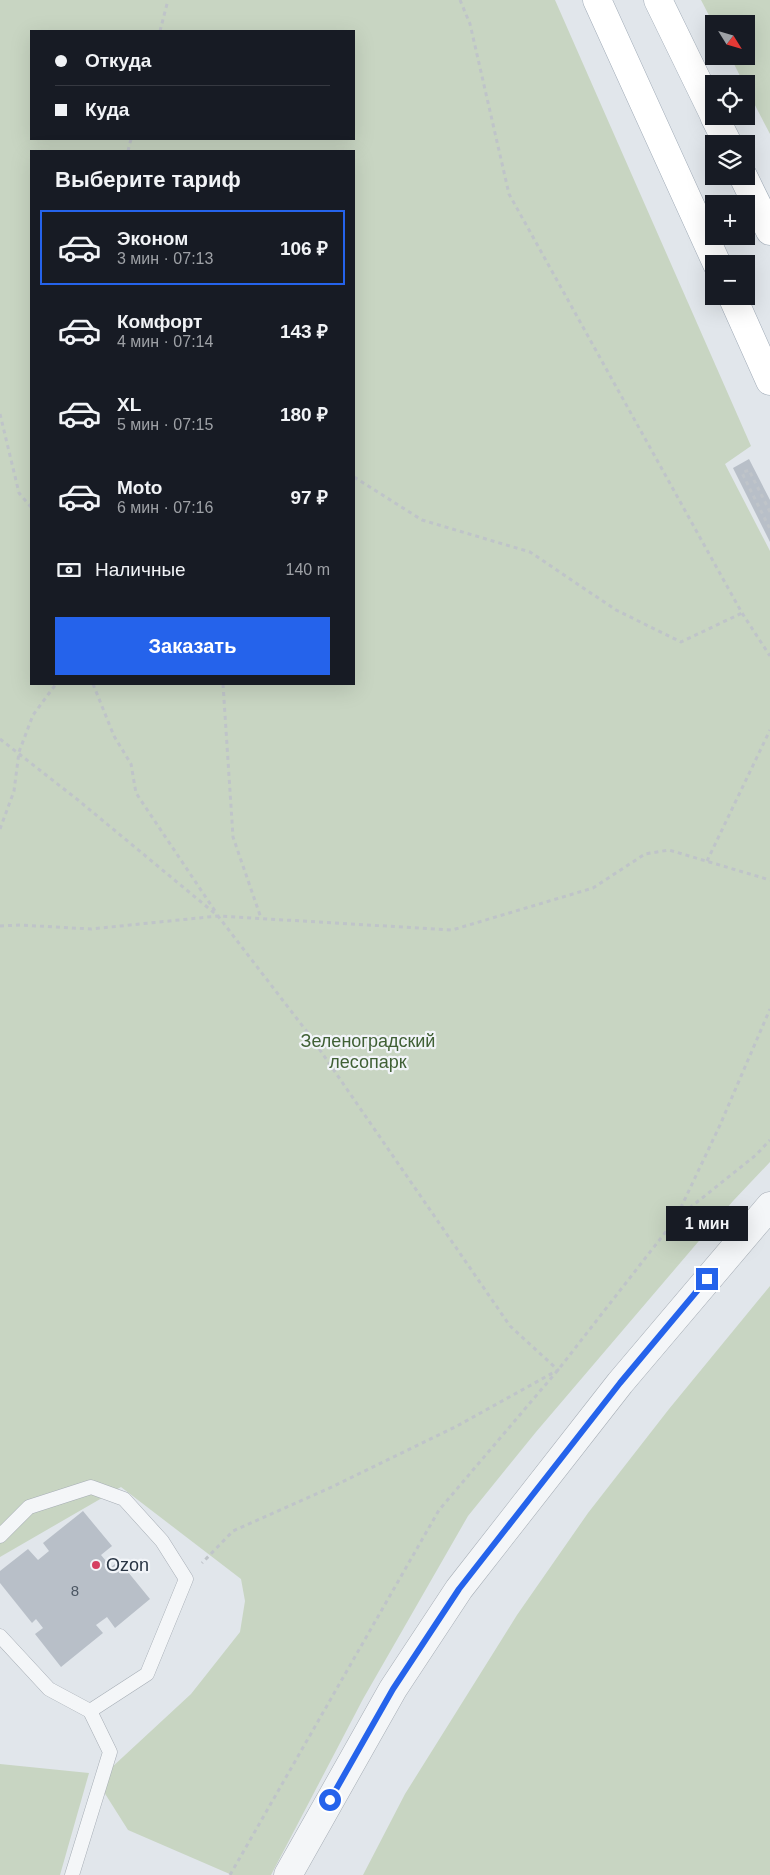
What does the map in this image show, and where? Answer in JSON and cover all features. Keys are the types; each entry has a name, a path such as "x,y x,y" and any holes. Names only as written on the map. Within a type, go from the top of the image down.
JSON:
{"main road":[{"path":"597,0 713,255"},
{"path":"658,0 705,97"},
{"path":"748,185 770,231"},
{"path":"736,305 770,381"}],"street":[{"path":"288,1875 393,1689 459,1589 620,1383 770,1206"}],"lane":[{"path":"0,1536 29,1507 91,1487 124,1499 162,1541 186,1579 147,1674 90,1711"},
{"path":"0,1636 49,1689 90,1711 110,1752 72,1875"}],"path":[{"path":"160,30 168,0"},
{"path":"460,0 470,24 509,194 742,613 770,656"},
{"path":"0,414 20,493 30,506"},
{"path":"770,512 749,470 742,473 770,529"},
{"path":"355,478 422,520 530,552 616,610 681,642 742,613"},
{"path":"0,829 14,791 19,752 33,715 55,685"},
{"path":"93,685 114,736 131,764 136,792 218,916 311,1037 510,1326 558,1370"},
{"path":"223,685 233,837 261,918"},
{"path":"707,861 770,730"},
{"path":"0,738 218,916"},
{"path":"0,926 20,925 91,929 218,916 452,930 593,888 645,854 669,850 770,880"},
{"path":"230,1875 439,1510 558,1370 675,1220 720,1125 770,1010"},
{"path":"675,1220 756,1155 770,1140"},
{"path":"186,1579 233,1531 334,1486 457,1426 558,1370"}],"green space":[{"name":"Зеленоградский лесопарк","path":"0,0 555,0 751,446 725,464 770,551 770,1162 733,1201 536,1432 468,1516 363,1699 271,1875 232,1875 128,1830 97,1781 191,1694 240,1632 245,1601 241,1579 121,1487 0,1557"},
{"path":"701,0 770,0 770,134 755,105 755,75 740,75 734,65 755,65 755,15 709,15"},
{"path":"770,1286 770,1875 363,1875 405,1794 517,1615 588,1513 669,1409"},
{"path":"0,1764 89,1773 60,1875 0,1875"}],"building":[{"path":"749,459 770,500 770,542 733,468"},
{"path":"83,1511 112,1546 101,1555 111,1567 119,1561 150,1599 115,1628 107,1617 96,1625 103,1633 61,1667 35,1634 43,1628 36,1619 32,1623 0,1583 0,1571 28,1549 38,1560 49,1551 43,1543"}],"place":[{"name":"Ozon","path":"96,1565"}],"route":[{"path":"330,1800 393,1689 459,1589 620,1383 707,1279"}]}
